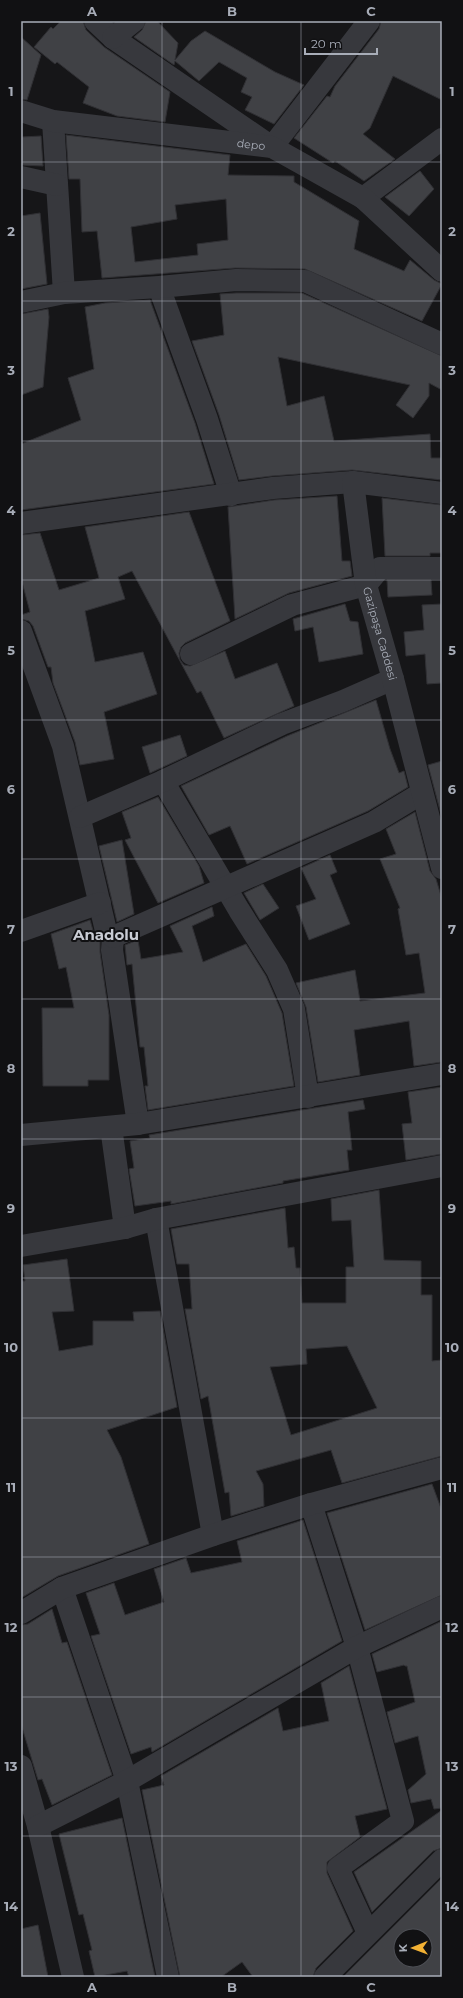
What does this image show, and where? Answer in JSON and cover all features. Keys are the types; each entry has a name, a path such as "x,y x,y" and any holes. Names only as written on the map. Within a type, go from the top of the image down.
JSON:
{"street":[{"path":"95,21 113,38 272,147 369,21"},
{"path":"113,38 134,21"},
{"name":"depo","path":"21,112 53,121 272,147 363,198 442,271"},
{"path":"53,121 64,293"},
{"path":"363,198 442,139"},
{"path":"21,177 57,185"},
{"path":"21,302 64,293 160,287 236,280 305,281 442,344"},
{"path":"160,287 207,419 231,495"},
{"path":"21,524 274,488 353,482 442,493"},
{"name":"Gazipaşa Caddesi","path":"353,482 366,585 393,679 422,793 435,815 442,868"},
{"path":"190,654 292,605 366,585 380,568 442,568"},
{"path":"21,631 63,746 106,931 113,937"},
{"path":"80,817 163,781 282,724 343,701 393,679"},
{"path":"163,781 225,887 277,970 294,1009 308,1097"},
{"path":"113,937 374,822 422,793"},
{"path":"21,931 100,903"},
{"path":"113,937 112,950 138,1124"},
{"path":"21,1135 138,1124 442,1074"},
{"path":"110,1127 125,1228"},
{"path":"21,1246 125,1228 156,1219 442,1166"},
{"path":"156,1219 213,1535"},
{"path":"21,1613 62,1588 213,1535 312,1504 441,1472"},
{"path":"312,1504 356,1647 403,1821 338,1868 368,1933"},
{"path":"62,1588 128,1781 168,1977"},
{"path":"38,1826 128,1781 356,1647 442,1607"},
{"path":"21,1766 38,1826 74,1977"},
{"path":"325,1977 442,1860"}],"building":[{"path":"61,21 83,21 86,30 104,47 170,92 165,122 117,116 83,103 89,87 57,62 55,64 34,47 51,27 53,29"},
{"path":"146,21 157,21 178,43 175,60 191,41 205,31 275,72 304,85 274,124 245,110 252,97 241,92 247,78 219,62 199,81 175,61 174,65 134,37 142,30"},
{"path":"381,21 442,21 442,100 393,76 370,128 363,134 395,159 364,181 335,161 333,163 294,138 327,96 330,97 335,86 379,29"},
{"path":"21,37 41,55 27,100 21,99"},
{"path":"66,135 230,155 228,175 294,176 294,182 359,221 354,249 404,271 410,260 434,280 442,284 422,321 305,269 235,268 102,278 97,231 82,232 80,179 69,179","holes":["226,199 228,240 197,244 198,255 135,262 131,227 177,219 175,205"]},
{"path":"41,136 43,166 21,165 22,137"},
{"path":"420,171 434,189 409,216 385,197"},
{"path":"40,213 47,284 21,289 21,216"},
{"path":"302,293 442,356 442,390 429,383 429,396 413,418 396,405 410,385 278,357 287,406 324,396 334,441 430,434 431,458 442,458 442,480 352,470 239,480 219,415 192,341 224,335 220,294"},
{"path":"150,300 195,423 214,484 21,510 21,444 81,420 68,378 94,369 85,307 105,303"},
{"path":"48,309 49,317 43,387 21,395 21,314"},
{"path":"337,496 342,561 350,561 352,576 289,593 235,619 228,507 274,500"},
{"path":"382,498 442,505 442,553 430,553 430,556 385,556"},
{"path":"189,512 230,621 185,643 181,647 179,653 180,660 184,665 190,666 225,651 235,679 277,663 294,706 224,738 201,691 197,693 132,571 118,577 125,599 85,611 95,662 143,652 157,694 104,712 114,759 80,765 75,742 53,683 51,667 48,667 33,626 29,621 21,619 21,615 30,612 21,578 21,535 40,533 59,590 99,578 85,527"},
{"path":"387,580 431,580 432,595 388,597"},
{"path":"345,604 350,621 358,622 363,654 319,662 313,627 295,631 293,619"},
{"path":"442,604 442,683 427,684 425,654 406,656 404,632 424,630 422,605"},
{"path":"376,700 390,749 399,773 404,771 408,787 368,811 247,864 230,826 209,835 181,786 287,736"},
{"path":"180,735 187,756 150,773 142,747"},
{"path":"442,761 442,818 428,765"},
{"path":"158,797 199,866 204,883 158,903 125,840 131,838 122,812"},
{"path":"415,812 430,871 436,879 442,899 442,1062 414,1066 409,1021 354,1030 360,1075 318,1082 306,1007 296,983 355,970 360,1001 425,993 419,953 406,955 398,909 400,908 380,859 396,854 386,829"},
{"path":"122,840 134,914 117,922 99,846"},
{"path":"330,855 337,872 330,875 350,924 309,940 296,906 316,899 301,868"},
{"path":"263,884 279,908 260,920 244,893"},
{"path":"212,907 214,916 192,926 203,962 246,944 266,976 282,1013 294,1086 148,1110 145,1086 148,1086 144,1047 140,1047 132,964 127,965 125,945 138,940 141,959 183,952 170,926"},
{"path":"90,920 94,934 100,942 100,952 109,1015 109,1080 88,1080 88,1086 43,1086 42,1008 74,1008 66,967 59,969 51,934"},
{"path":"442,1087 442,1154 406,1160 402,1124 412,1123 408,1092"},
{"path":"363,1100 365,1109 348,1112 352,1150 347,1150 349,1170 283,1181 283,1183 171,1204 171,1201 135,1206 129,1169 134,1168 130,1141 150,1138 149,1135"},
{"path":"379,1190 384,1260 421,1261 421,1295 432,1295 432,1361 442,1360 442,1456 342,1483 331,1450 256,1471 263,1484 264,1506 231,1516 229,1492 225,1493 208,1396 201,1399 185,1309 192,1309 189,1264 177,1264 171,1229 285,1208 288,1248 294,1247 296,1268 300,1268 302,1303 346,1303 346,1267 354,1267 351,1220 332,1221 331,1199","holes":["347,1346 377,1408 291,1435 270,1367 307,1364 306,1349"]},
{"path":"67,1259 74,1311 52,1312 59,1351 93,1345 93,1321 134,1321 133,1312 160,1311 177,1407 107,1430 121,1457 149,1544 58,1576 21,1598 21,1281 25,1281 23,1265"},
{"path":"432,1484 442,1511 442,1595 365,1630 327,1513"},
{"path":"303,1520 342,1641 152,1752 151,1747 131,1754 91,1636 100,1634 86,1593 114,1583 125,1615 164,1602 154,1569 186,1558 191,1573 242,1562 237,1541"},
{"path":"52,1609 62,1643 67,1642 112,1775 52,1805 42,1779 38,1780 21,1724 21,1625 28,1624"},
{"path":"442,1621 442,1808 434,1809 431,1799 411,1803 408,1790 426,1774 418,1736 395,1743 387,1712 415,1702 407,1666 404,1665 377,1672 372,1654"},
{"path":"349,1666 387,1809 355,1816 360,1837 327,1862 327,1873 353,1931 316,1968 313,1977 253,1977 242,1962 221,1977 180,1977 142,1790 164,1785 161,1776 278,1708 283,1731 329,1721 321,1683"},
{"path":"442,1810 442,1848 433,1851 372,1912 354,1872"},
{"path":"122,1818 155,1977 129,1977 127,1971 95,1977 89,1951 92,1950 83,1914 79,1915 59,1834"},
{"path":"442,1878 442,1977 343,1977"},
{"path":"38,1925 48,1977 21,1977 21,1929"}],"district":[{"name":"Anadolu","path":"106,934"}]}
